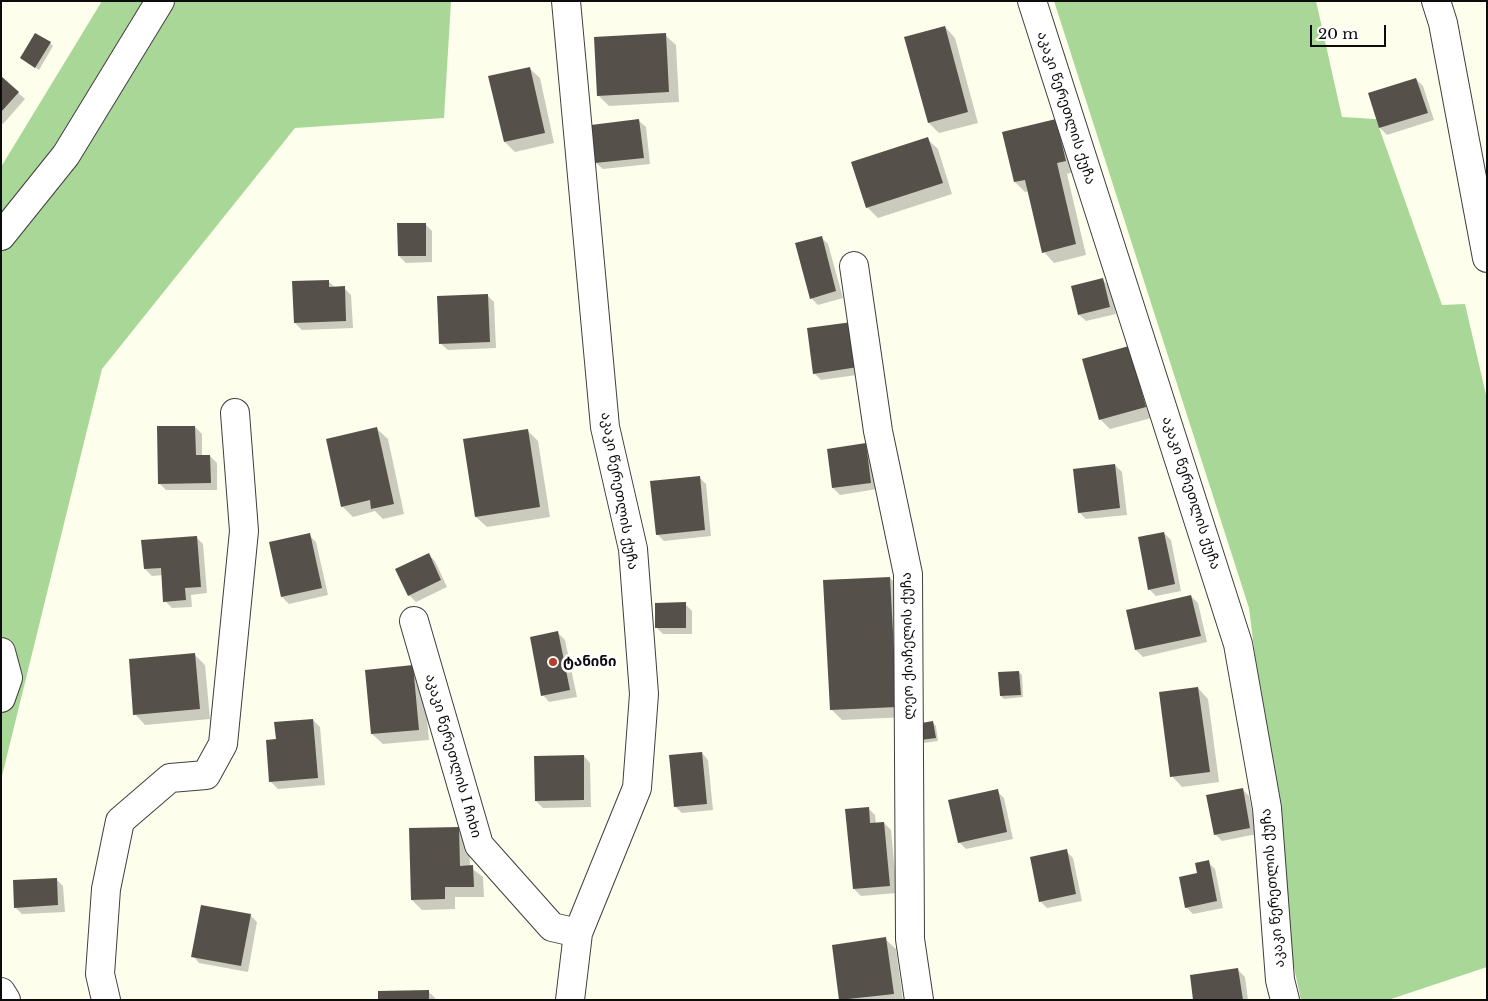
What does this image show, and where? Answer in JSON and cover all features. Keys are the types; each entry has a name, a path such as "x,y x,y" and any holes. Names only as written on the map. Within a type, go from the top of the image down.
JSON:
{"street":[{"path":"1,236 66,155 160,1"},
{"name":"აკაკი წერეთლის ქუჩა","path":"566,1 606,427 633,549 644,694 637,788 578,933 570,1000"},
{"name":"აკაკი წერეთლის ქუჩა","path":"1032,1 1238,644 1267,808 1280,980 1285,1000"},
{"path":"1436,1 1442,23 1487,258"},
{"name":"ლეო ქიაჩელის ქუჩა","path":"854,266 878,431 908,574 910,939 919,1000"},
{"path":"106,1000 100,974 106,889 120,821 170,778 206,775 223,744 244,531 235,413"},
{"name":"აკაკი წერეთლის I ჩიხი","path":"414,621 478,845 552,927 578,933"},
{"path":"1,652 8,678 1,698"},
{"path":"1,992 6,1000"}],"green space":[{"path":"102,1 451,1 444,118 295,128 102,369 1,780 1,167"},
{"path":"1054,1 1316,1 1342,117 1376,119 1442,305 1465,304 1487,399 1487,967 1388,1000 1301,1000 1293,963 1249,608"}],"building":[{"path":"945,26 968,112 928,123 904,37"},
{"path":"35,33 51,42 35,68 20,58"},
{"path":"666,33 669,92 597,96 594,37"},
{"path":"530,67 545,133 504,142 488,76"},
{"path":"1,76 19,92 1,112"},
{"path":"1416,78 1428,113 1379,128 1368,93"},
{"path":"639,119 644,158 595,163 591,125"},
{"path":"1056,119 1066,161 1057,163 1076,244 1042,253 1025,180 1014,182 1002,132"},
{"path":"928,137 943,183 866,208 851,162"},
{"path":"397,223 426,223 426,256 398,256"},
{"path":"822,236 836,291 810,299 795,243"},
{"path":"1103,278 1110,307 1078,315 1071,286"},
{"path":"329,280 329,287 345,286 346,321 294,323 292,281"},
{"path":"488,294 490,342 439,344 437,296"},
{"path":"852,322 858,367 813,374 807,328"},
{"path":"1129,346 1146,407 1099,420 1082,359"},
{"path":"157,426 195,426 196,455 210,455 211,483 158,484"},
{"path":"377,427 394,504 371,509 370,500 341,507 326,439"},
{"path":"528,429 540,507 475,517 463,439"},
{"path":"866,443 871,483 832,488 827,449"},
{"path":"1115,464 1120,508 1078,513 1073,469"},
{"path":"700,476 705,530 656,535 650,481"},
{"path":"1164,532 1175,584 1148,590 1138,537"},
{"path":"310,533 322,588 281,597 269,542"},
{"path":"197,536 201,587 185,588 186,600 163,602 161,568 144,569 141,540"},
{"path":"429,553 441,580 408,596 395,569"},
{"path":"890,577 897,707 830,710 823,580"},
{"path":"1191,595 1201,636 1135,650 1126,610"},
{"path":"686,602 686,628 655,628 655,603"},
{"path":"558,631 570,690 541,696 530,637"},
{"path":"195,653 200,709 133,715 129,659"},
{"path":"413,665 419,730 371,734 365,670"},
{"path":"1019,671 1021,695 1000,696 998,672"},
{"path":"1198,687 1210,772 1170,777 1159,692"},
{"path":"313,719 318,778 269,782 266,740 276,739 274,722"},
{"path":"933,721 936,738 913,741 910,725"},
{"path":"702,752 707,804 674,807 669,755"},
{"path":"584,755 584,800 535,801 534,756"},
{"path":"1243,788 1250,828 1214,835 1206,795"},
{"path":"998,789 1007,832 958,843 948,800"},
{"path":"869,807 870,823 884,822 890,886 853,889 845,809"},
{"path":"459,827 460,866 473,865 474,887 445,887 445,899 411,900 409,828"},
{"path":"1067,849 1076,894 1039,902 1030,857"},
{"path":"1209,860 1217,901 1185,908 1179,877 1197,873 1195,863"},
{"path":"57,878 58,905 14,908 13,880"},
{"path":"201,905 251,914 241,966 191,957"},
{"path":"886,937 894,994 839,1000 832,945"},
{"path":"1238,968 1243,1000 1193,1000 1190,975"},
{"path":"429,990 429,1000 378,1000 378,991"}],"place":[{"name":"ტანინი","path":"553,662"}]}
